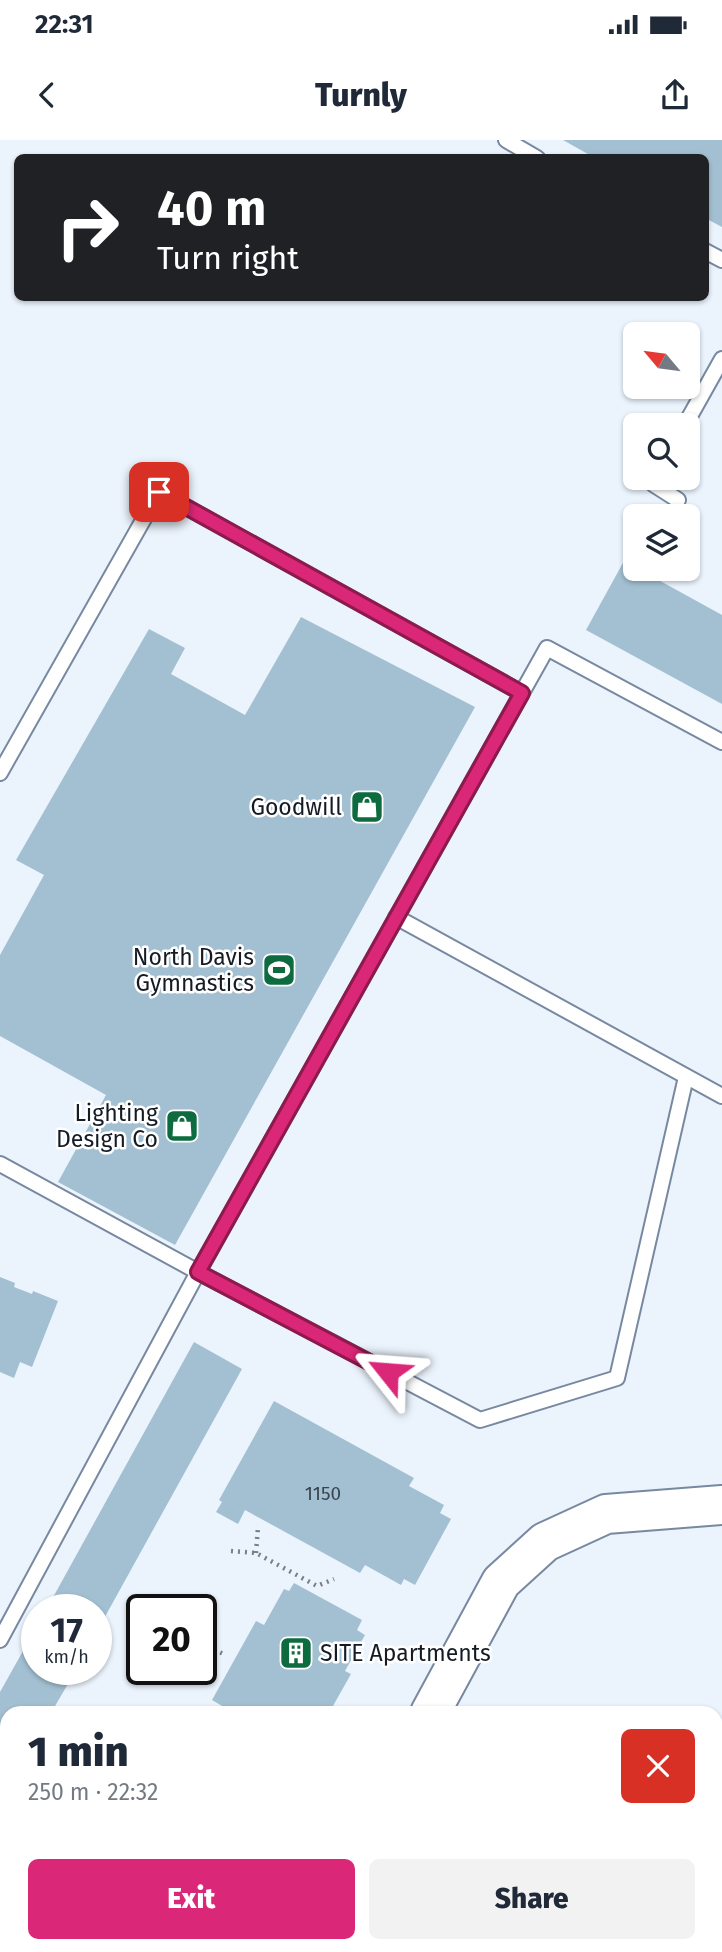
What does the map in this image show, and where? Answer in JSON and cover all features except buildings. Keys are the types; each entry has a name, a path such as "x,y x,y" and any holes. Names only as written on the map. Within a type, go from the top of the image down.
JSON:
{"street":[{"path":"434,1706 501,1582 545,1542 606,1514 722,1505"}],"lane":[{"path":"506,140 530,154"},
{"path":"692,413 722,359"},
{"path":"662,490 678,500"},
{"path":"0,772 159,492 522,693"},
{"path":"0,1640 198,1272 547,648 722,742"},
{"path":"396,917 722,1096"},
{"path":"0,1164 198,1272 480,1420 617,1378 686,1077"}],"path":[{"path":"256,1553 258,1527"},
{"path":"231,1551 256,1553 317,1586 334,1579"},
{"path":"217,1652 226,1656"}],"place":[{"name":"Goodwill","path":"367,807"},
{"name":"North Davis Gymnastics","path":"279,970"},
{"name":"Lighting Design Co","path":"182,1126"},
{"name":"SITE Apartments","path":"296,1653"}],"route":[{"path":"159,492 522,693 198,1272 388,1372"}]}
